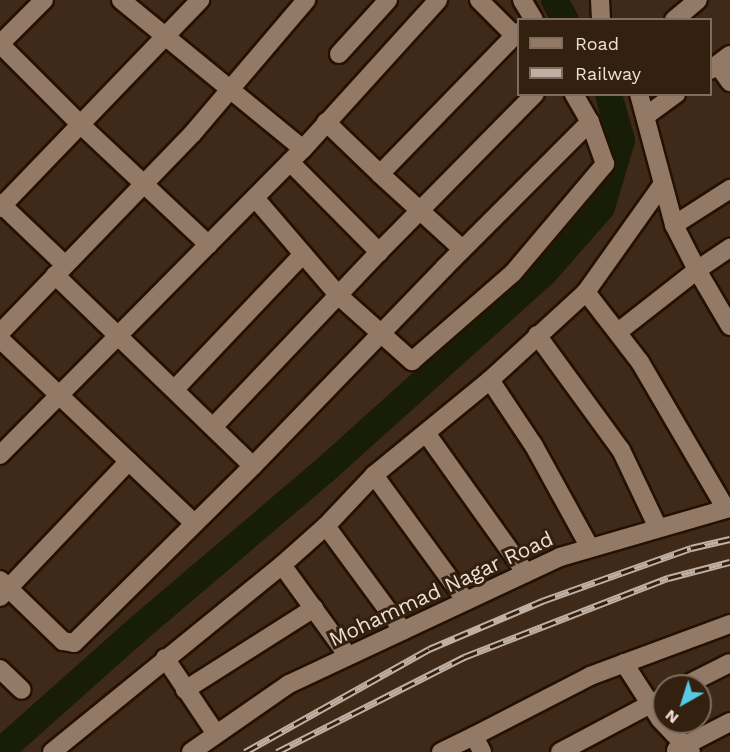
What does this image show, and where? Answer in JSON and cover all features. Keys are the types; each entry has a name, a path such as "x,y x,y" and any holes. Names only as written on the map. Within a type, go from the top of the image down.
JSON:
{"street":[{"path":"44,0 0,44 81,125 209,245"},
{"path":"121,0 231,90 296,155 379,252"},
{"path":"200,0 167,37 1,205 118,335 253,466"},
{"path":"0,333 231,90 306,0"},
{"path":"339,54 387,0"},
{"path":"0,455 255,198 438,0"},
{"path":"380,174 516,33 479,0"},
{"path":"522,0 533,18"},
{"path":"676,18 698,0"},
{"path":"720,63 730,82"},
{"path":"214,426 379,252 533,96"},
{"path":"255,198 339,296 412,361 513,273 605,164 590,122 575,96"},
{"path":"640,96 647,115 662,185 674,225 697,270 728,317"},
{"path":"647,115 673,96"},
{"path":"326,122 462,249"},
{"path":"129,461 3,588 63,641 74,643 193,522 253,466 462,249 590,122"},
{"path":"52,752 282,565 326,526 374,475 490,380 586,292 662,185"},
{"path":"674,225 730,189"},
{"path":"618,332 697,270 730,248"},
{"path":"175,389 303,254"},
{"path":"586,292 618,332 683,432 728,509"},
{"path":"537,335 621,450 658,528"},
{"path":"0,339 193,522"},
{"path":"490,380 534,446 590,548"},
{"path":"426,433 526,573"},
{"path":"374,475 466,601"},
{"name":"Mohammad Nagar Road","path":"191,752 289,684 560,557 728,509"},
{"path":"326,526 403,631"},
{"path":"282,565 348,656"},
{"path":"185,690 314,608"},
{"path":"441,752 478,744 590,676 730,624"},
{"path":"165,658 216,734"},
{"path":"624,663 652,693"},
{"path":"708,674 730,663"},
{"path":"0,669 22,690"},
{"path":"560,752 652,703"},
{"path":"671,734 682,750 730,722"}],"waterway":[{"path":"554,0 564,18"},
{"path":"0,751 130,635 324,470 543,273 601,207 621,140 609,96"}],"railway":[{"path":"245,752 429,649 542,601 691,548 730,539"},
{"path":"277,752 464,657 668,578 730,562"}]}
